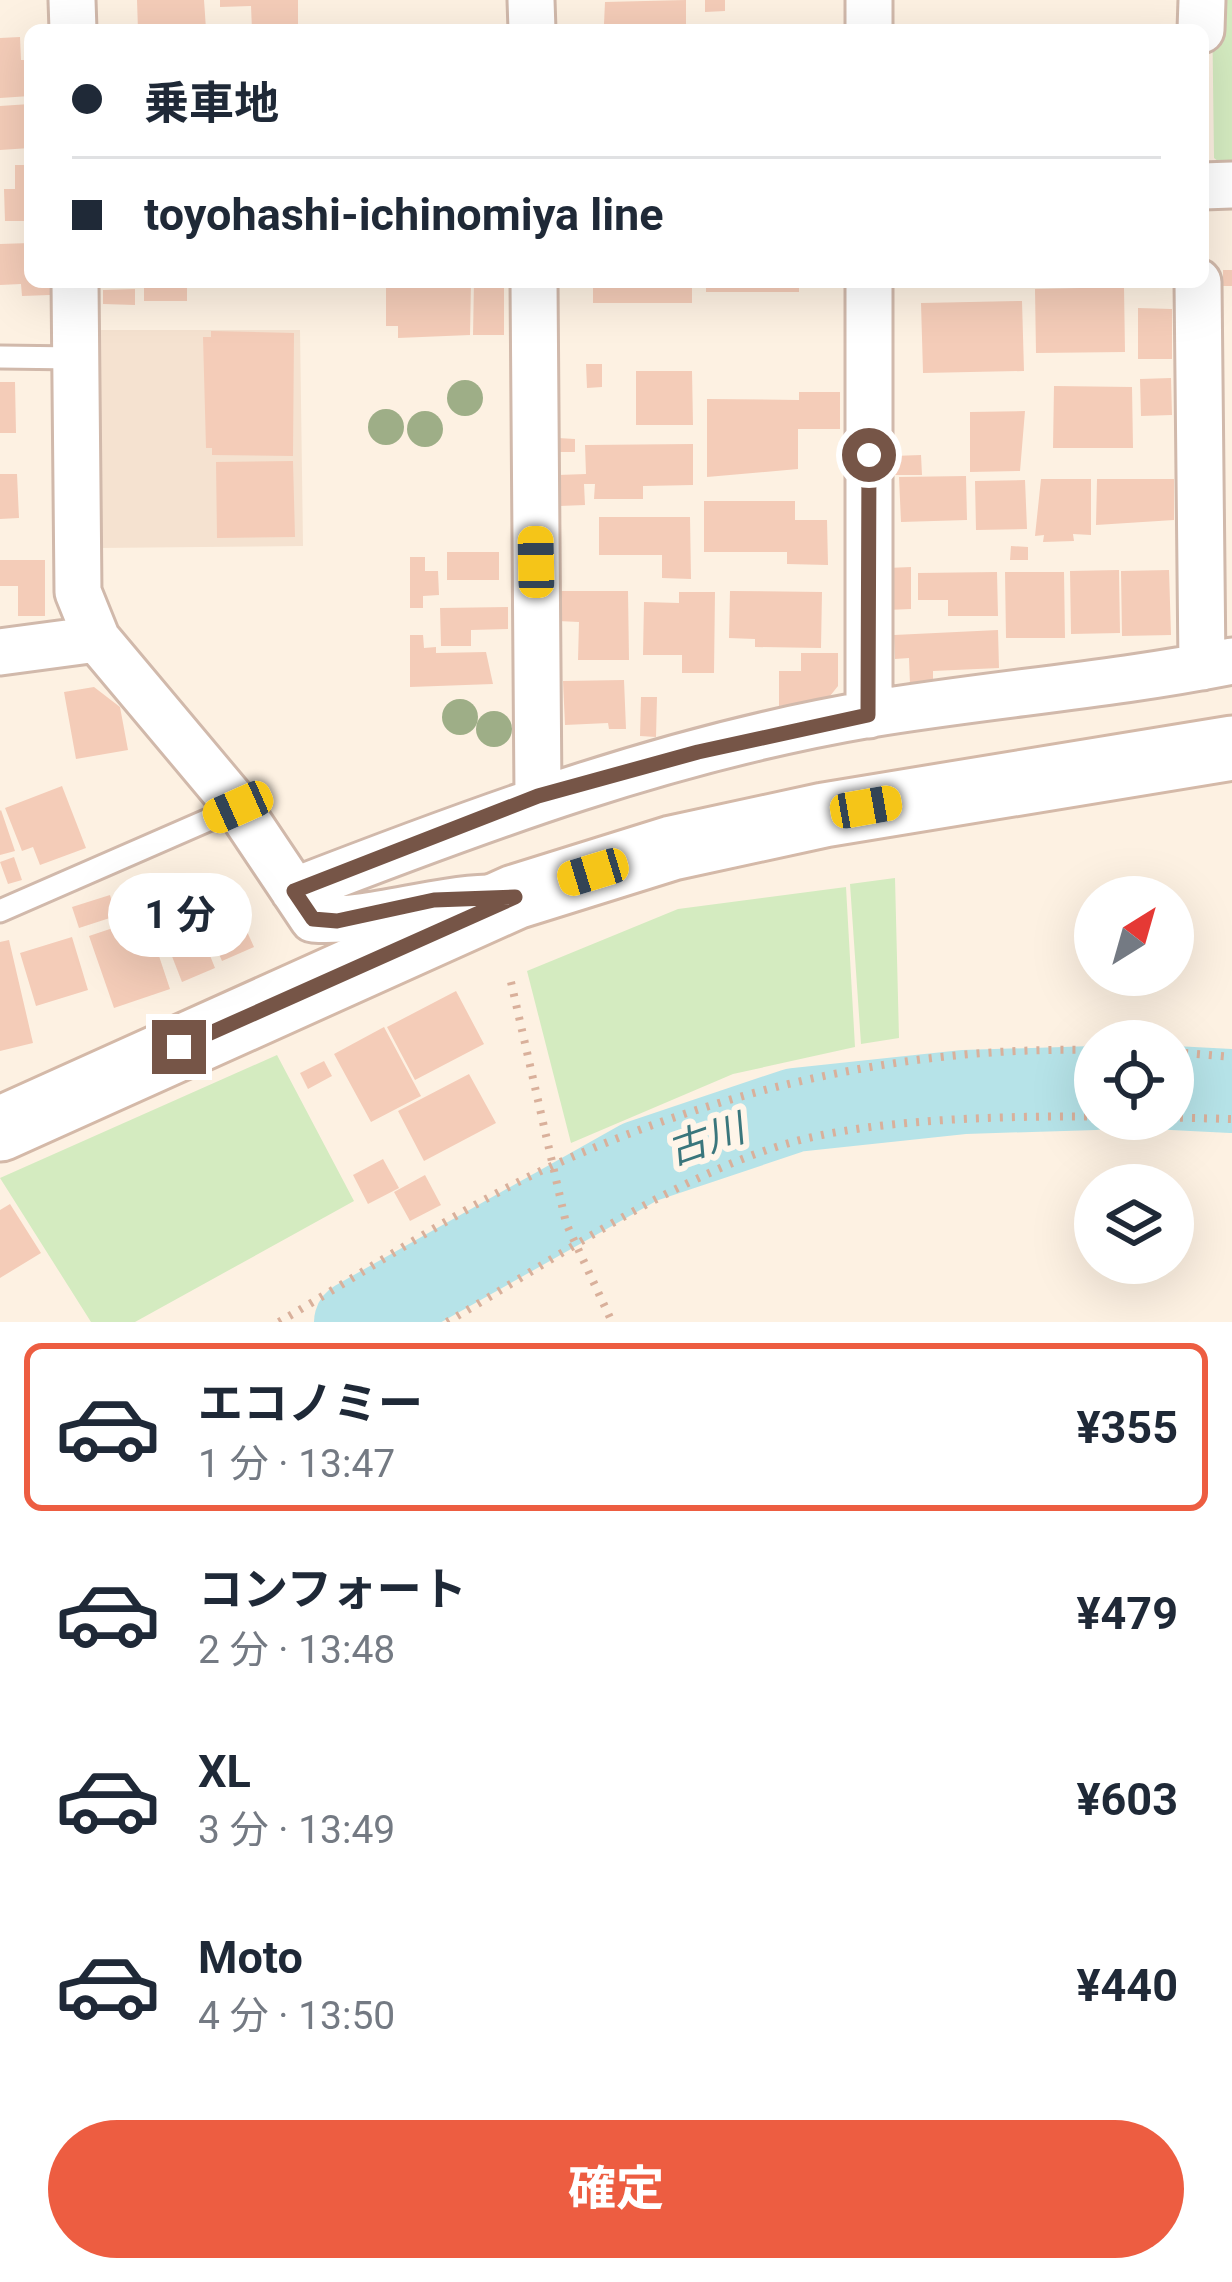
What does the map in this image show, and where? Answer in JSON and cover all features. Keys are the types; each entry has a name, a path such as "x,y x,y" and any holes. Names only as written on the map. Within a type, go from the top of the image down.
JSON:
{"main road":[{"path":"0,1129 515,897 672,848 824,814 1232,748"}],"street":[{"path":"75,288 78,592 97,638 238,807 313,919 337,921 434,900 515,897"},
{"path":"534,288 538,796"},
{"path":"868,715 869,288"},
{"path":"294,891 538,796 698,752 868,715 1166,677 1217,664 1198,288"},
{"path":"0,652 97,638"}],"lane":[{"path":"0,357 76,358"},
{"path":"0,911 238,807"}],"path":[{"path":"511,982 575,1249 612,1322"},
{"path":"279,1322 552,1165 678,1115 793,1078 911,1061 1074,1051"},
{"path":"1194,1054 1232,1057"},
{"path":"447,1322 694,1180 820,1135 974,1121 1232,1119"}],"shaded area":[{"path":"101,330 300,330 303,546 98,548"}],"green space":[{"path":"1212,0 1232,0 1232,172 1214,158"},
{"path":"895,878 899,1038 861,1044 850,884"},
{"path":"846,887 855,1047 733,1074 571,1143 527,971 678,909"},
{"path":"277,1055 354,1201 135,1322 91,1322 0,1178"}],"building":[{"path":"137,0 204,0 206,24 138,24"},
{"path":"220,0 298,0 298,24 252,24 251,6 220,7"},
{"path":"686,0 686,24 604,24 605,2"},
{"path":"705,0 725,0 725,11 705,12"},
{"path":"20,37 24,96 0,98 0,38"},
{"path":"24,104 24,148 0,150 0,106"},
{"path":"15,165 24,165 24,221 5,221 4,189 15,189"},
{"path":"24,243 24,288 50,288 50,295 22,296 21,284 0,285 0,244"},
{"path":"1223,270 1232,270 1232,286 1223,286"},
{"path":"144,288 187,288 187,301 144,301"},
{"path":"386,288 471,288 470,335 398,338 398,326 386,326"},
{"path":"474,288 504,288 504,335 473,335"},
{"path":"593,288 692,288 692,303 593,303"},
{"path":"706,288 799,288 799,292 706,292"},
{"path":"1124,288 1125,352 1036,353 1035,289"},
{"path":"135,289 135,305 103,304 103,290"},
{"path":"1022,301 1024,371 923,373 921,303"},
{"path":"1138,308 1172,309 1172,359 1138,359"},
{"path":"211,331 294,333 293,456 212,455 212,448 206,448 203,337 211,337"},
{"path":"586,364 602,364 602,387 587,388"},
{"path":"636,371 692,371 693,425 636,425"},
{"path":"1171,378 1172,415 1141,416 1140,379"},
{"path":"0,382 15,382 16,433 0,433"},
{"path":"1054,386 1132,387 1133,448 1053,448"},
{"path":"799,392 840,392 840,429 798,429 798,469 707,477 707,399 799,400"},
{"path":"1025,411 1020,471 970,472 970,412"},
{"path":"558,438 575,439 575,452 558,452"},
{"path":"693,444 693,485 643,486 643,499 594,499 595,484 584,484 585,505 559,506 558,475 586,474 585,445"},
{"path":"921,455 922,475 894,475 893,456"},
{"path":"293,461 295,537 217,538 216,462"},
{"path":"0,474 17,474 19,518 0,519"},
{"path":"966,476 967,520 901,522 899,477"},
{"path":"1041,479 1091,479 1091,535 1043,542 1044,535 1035,536"},
{"path":"1097,479 1174,479 1174,520 1096,525"},
{"path":"1025,480 1027,529 976,530 975,481"},
{"path":"704,501 795,501 795,520 827,520 828,565 787,564 787,552 704,552"},
{"path":"599,517 690,517 691,579 662,578 662,555 599,555"},
{"path":"1011,546 1028,547 1028,560 1010,560"},
{"path":"447,552 499,552 499,580 447,580"},
{"path":"410,557 425,557 425,571 438,571 439,595 423,596 423,608 410,608"},
{"path":"0,560 45,560 45,616 18,616 18,586 0,586"},
{"path":"911,567 911,609 887,610 887,568"},
{"path":"1119,570 1120,633 1071,634 1070,571"},
{"path":"1169,570 1171,635 1122,636 1121,571"},
{"path":"997,572 998,616 948,616 948,600 918,600 918,573"},
{"path":"1005,572 1064,572 1065,638 1006,638"},
{"path":"558,591 628,591 629,660 578,660 579,622 558,621"},
{"path":"730,591 822,592 821,648 755,647 755,639 729,638"},
{"path":"679,592 715,592 714,673 682,673 682,655 643,655 644,602 679,603"},
{"path":"508,607 508,629 471,630 471,646 441,646 440,608"},
{"path":"998,630 999,668 933,671 933,684 910,684 909,658 895,659 894,635"},
{"path":"410,635 423,635 424,648 436,647 436,653 486,652 493,684 410,687"},
{"path":"801,653 838,653 838,686 826,701 779,706 779,671 801,671"},
{"path":"624,680 626,729 609,729 608,723 565,725 563,681"},
{"path":"94,687 120,707 128,750 76,759 64,692"},
{"path":"641,697 657,697 656,737 640,736"},
{"path":"62,786 86,848 40,865 33,847 22,851 5,808"},
{"path":"0,811 15,851 0,855"},
{"path":"14,857 22,880 8,884 0,862"},
{"path":"110,895 116,916 79,928 72,907"},
{"path":"240,916 254,947 222,961 208,929"},
{"path":"146,917 170,989 114,1008 89,936"},
{"path":"201,933 215,968 182,982 168,946"},
{"path":"72,937 88,990 36,1006 20,953"},
{"path":"9,940 33,1043 0,1051 0,942"},
{"path":"456,991 484,1044 415,1080 387,1027"},
{"path":"384,1027 421,1096 371,1122 334,1054"},
{"path":"324,1061 332,1076 308,1089 300,1073"},
{"path":"469,1074 496,1123 424,1161 398,1111"},
{"path":"383,1159 399,1188 368,1204 353,1175"},
{"path":"425,1175 441,1205 410,1221 394,1192"},
{"path":"10,1204 41,1253 0,1278 0,1210"}],"waterway":[{"name":"古川","path":"356,1322 640,1162 795,1110 964,1092 1074,1089"},
{"name":"古川","path":"1194,1089 1232,1091"}],"route":[{"path":"179,1047 515,897 434,900 337,921 313,919 294,891 538,796 698,752 868,715 869,455"}]}
